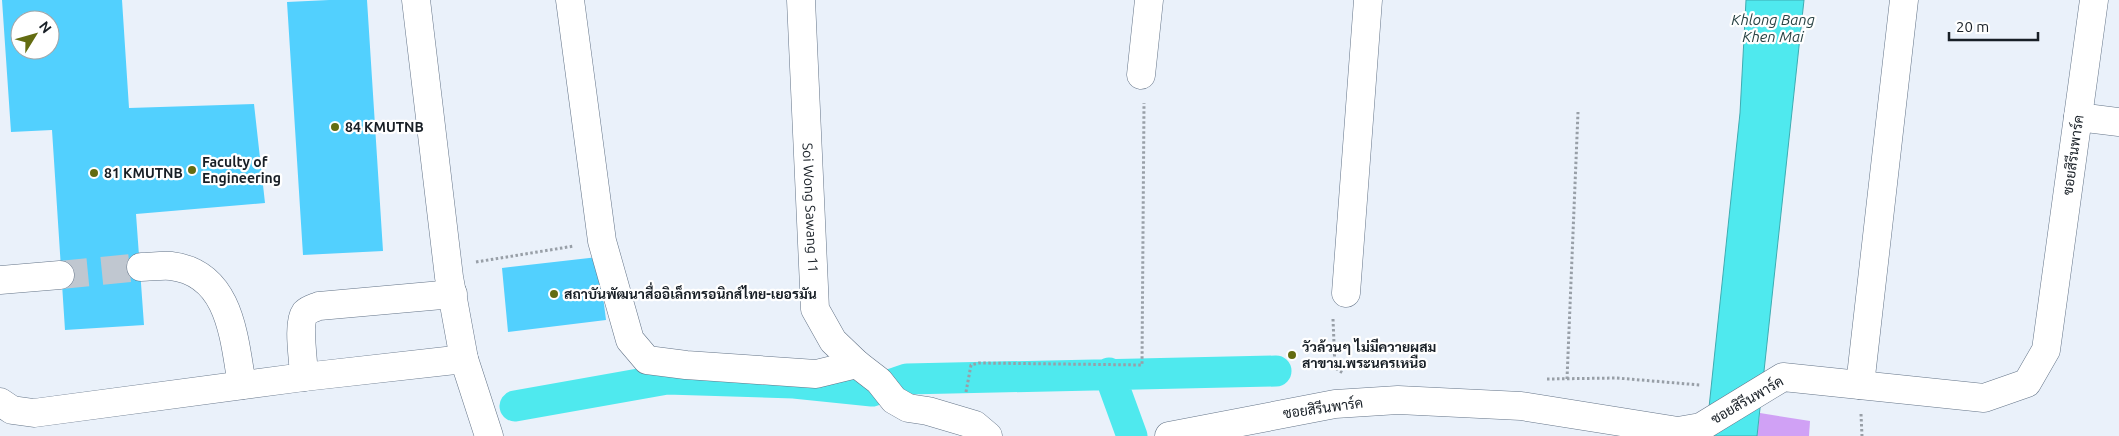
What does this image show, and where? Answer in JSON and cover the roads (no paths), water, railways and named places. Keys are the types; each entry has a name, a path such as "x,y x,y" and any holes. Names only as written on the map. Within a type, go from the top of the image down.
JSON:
{"street":[{"path":"416,0 448,267 464,359 489,436"},
{"path":"570,0 602,241 630,340 647,360 686,365 816,374 857,364"},
{"name":"Soi Wong Sawang 11","path":"801,0 815,309 833,341 908,408 928,411 975,425 988,436"},
{"path":"1142,87 1149,0"},
{"path":"1347,285 1368,0"},
{"path":"1860,385 1904,0"},
{"name":"ซอยสิรีนพาร์ค","path":"1169,436 1335,404 1398,400 1521,406 1678,431 1701,427 1782,376 1984,398 2027,383 2046,350 2094,0"},
{"path":"2078,116 2119,122"},
{"path":"140,267 172,266 194,273 212,286 223,302 230,319 242,385"},
{"path":"0,280 60,274"},
{"path":"304,377 301,324 304,315 309,310 319,306 453,294"},
{"path":"0,402 12,410 34,413 304,377 464,359"}],"water":[{"name":"Khlong Bang Khen Mai","path":"1746,0 1804,0 1757,436 1706,436 1740,113"}],"waterway":[{"path":"515,406 667,379 794,383 872,391 907,379 1276,371"},
{"path":"1109,373 1132,436"}],"tunnel":[{"path":"60,275 141,267"}],"place":[{"name":"84 KMUTNB","path":"335,127"},
{"name":"Faculty of Engineering","path":"192,170"},
{"name":"81 KMUTNB","path":"94,173"},
{"name":"สถาบันพัฒนาสื่ออิเล็กทรอนิกส์ไทย-เยอรมัน","path":"554,294"},
{"name":"วัวล้วนๆ ไม่มีควายผสม สาขาม.พระนครเหนือ","path":"1292,355"}]}
